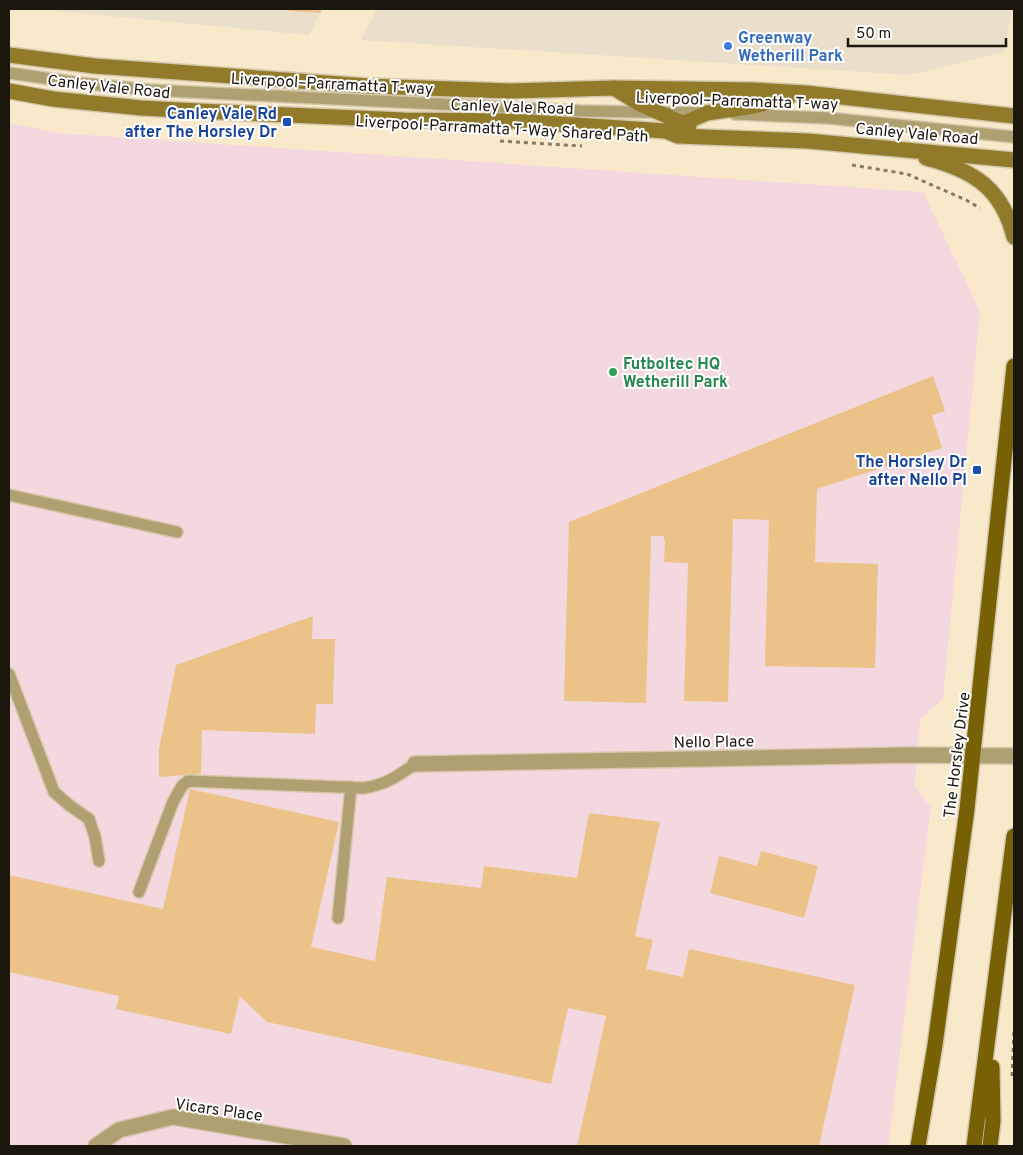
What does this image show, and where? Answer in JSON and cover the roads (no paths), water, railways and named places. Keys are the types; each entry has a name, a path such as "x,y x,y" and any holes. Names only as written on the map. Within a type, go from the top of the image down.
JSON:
{"main road":[{"name":"The Horsley Drive","path":"918,1146 938,1026 974,755 1006,428 1014,366"},
{"path":"974,1146 1014,836"},
{"path":"990,1146 993,1121 992,1008"}],"street":[{"name":"Canley Vale Road","path":"9,55 95,66 368,86 511,90 613,88 753,90 806,93 1014,116"},
{"path":"613,88 640,104 684,123 705,137"},
{"name":"Canley Vale Road","path":"9,91 53,99 199,112 404,120 514,121 666,131 678,136 808,141 1014,160"},
{"path":"666,131 707,113 754,106 806,93"},
{"path":"867,146 938,161 976,177 999,199 1014,237"},
{"name":"Nello Place","path":"415,764 974,755 1014,756"},
{"name":"Vicars Place","path":"96,1146 120,1130 173,1118 344,1146"}],"lane":[{"name":"Liverpool–Parramatta T-way","path":"9,73 150,90 560,110 828,118 1014,137"},
{"path":"9,495 177,532"},
{"path":"9,674 54,792 89,819 95,837 99,861"},
{"path":"139,892 173,802 182,786 188,781 351,787 377,786 390,781 415,764"},
{"path":"338,918 351,787"}],"place":[{"name":"Greenway Wetherill Park","path":"728,46"},
{"name":"Canley Vale Rd after The Horsley Dr","path":"287,122"},
{"name":"Futboltec HQ Wetherill Park","path":"613,372"},
{"name":"The Horsley Dr after Nello Pl","path":"977,470"}]}
